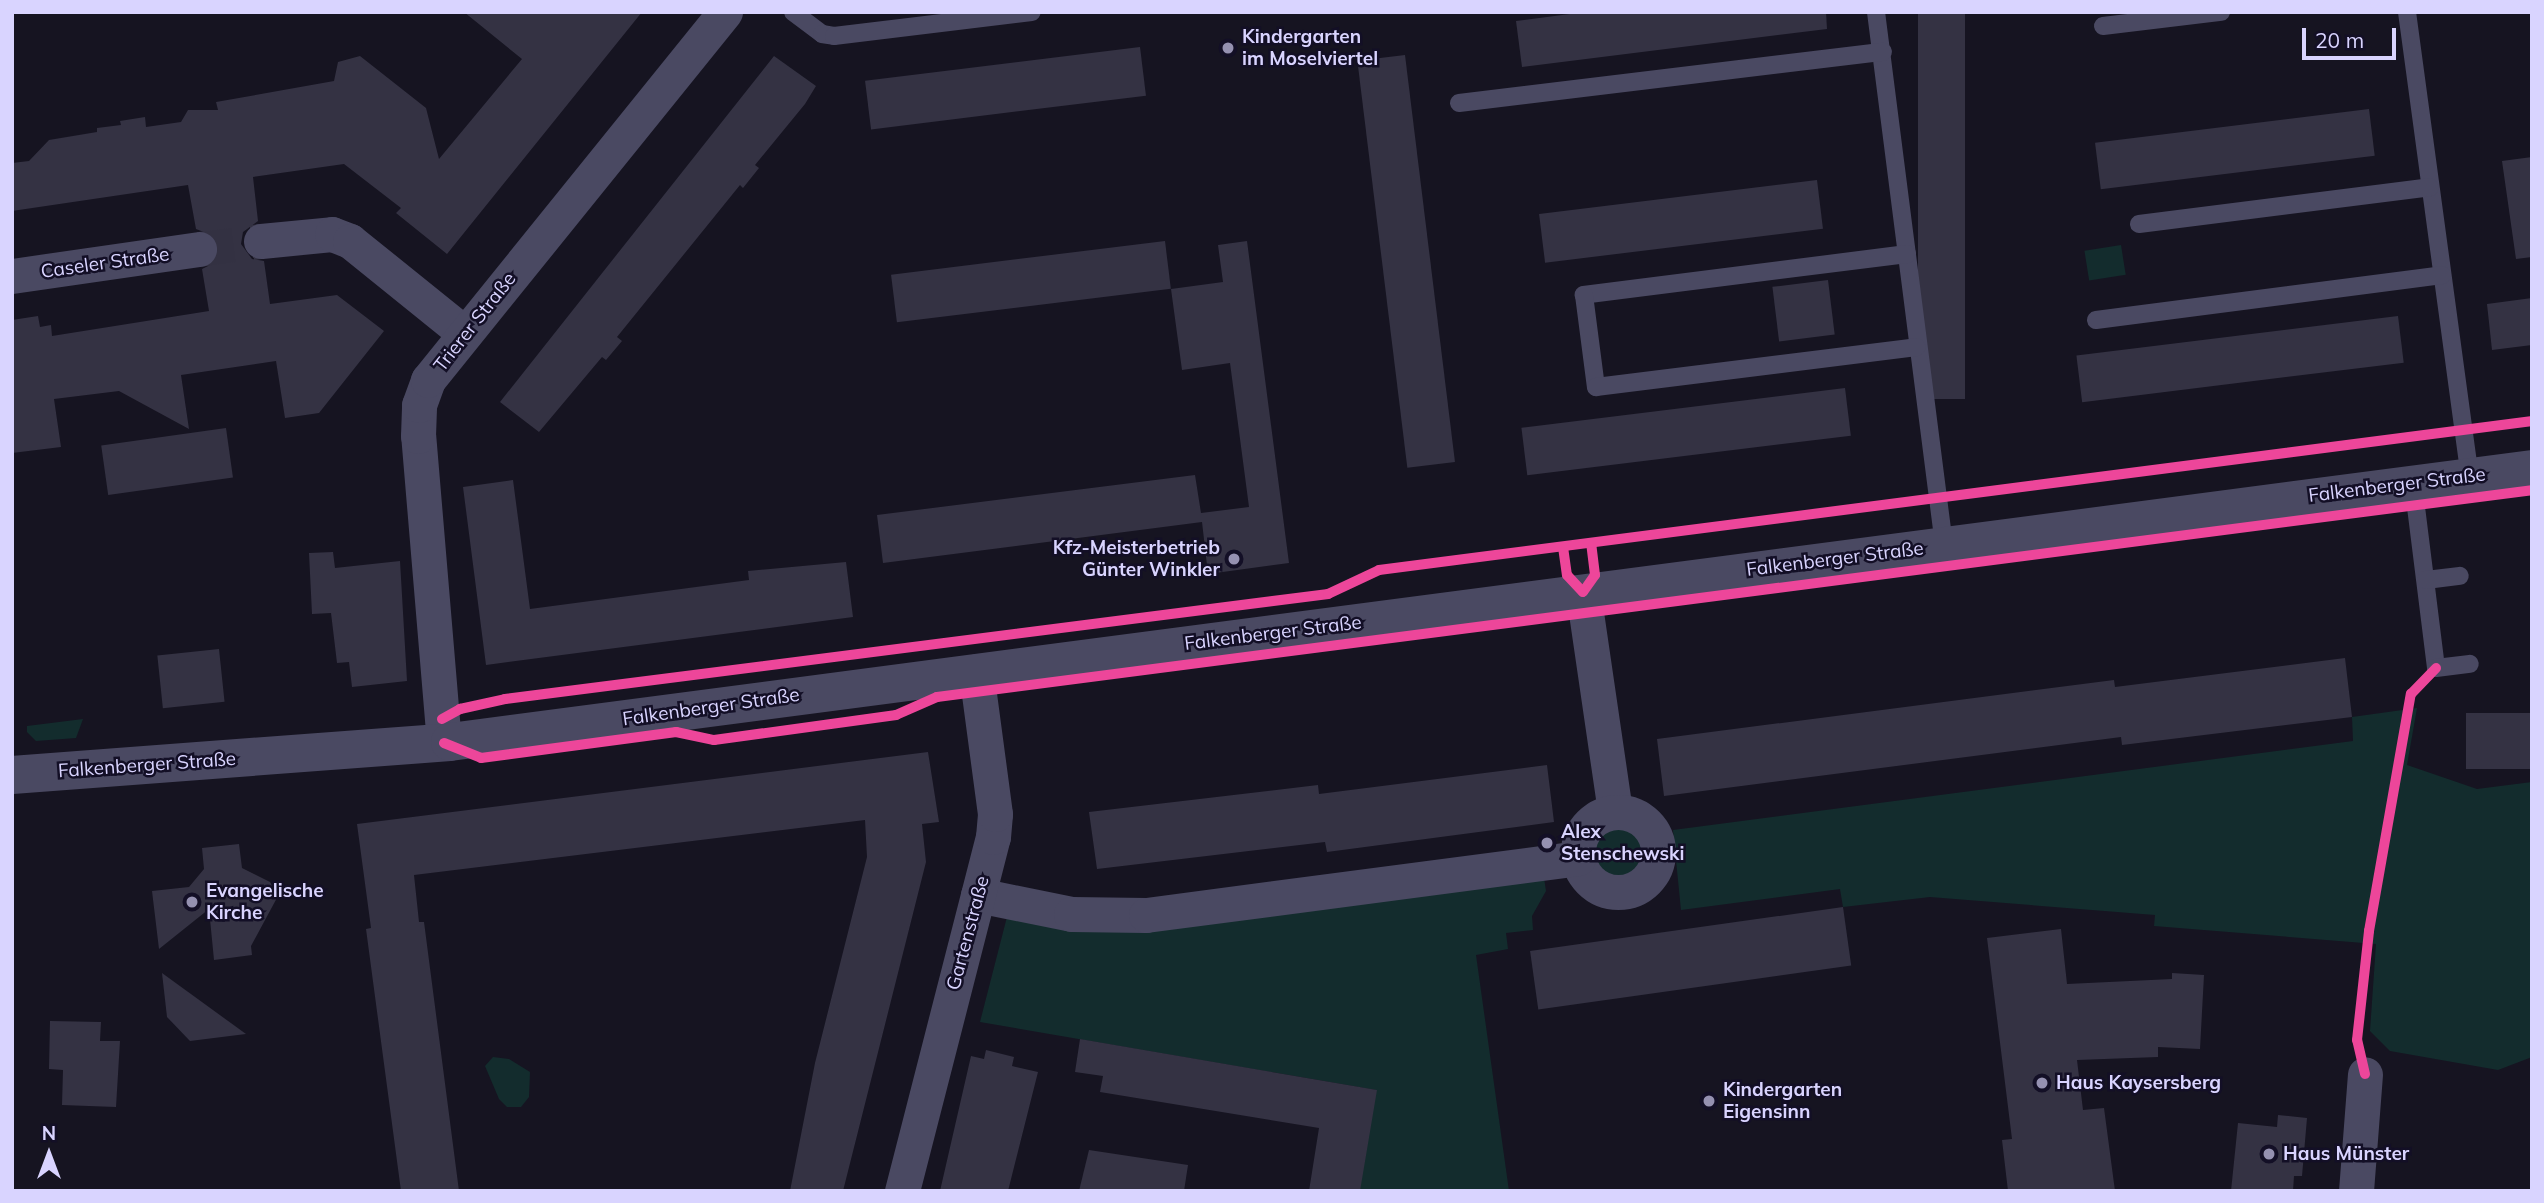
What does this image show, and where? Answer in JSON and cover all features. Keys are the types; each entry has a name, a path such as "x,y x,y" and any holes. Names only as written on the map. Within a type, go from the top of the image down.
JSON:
{"street":[{"name":"Trierer Straße","path":"444,743 418,436 419,405 428,380 725,12"},
{"path":"261,241 332,234 350,241 464,333"},
{"name":"Caseler Straße","path":"12,276 199,249"},
{"name":"Falkenberger Straße","path":"12,775 444,743 976,671 2532,469"},
{"path":"1583,592 1615,812"},
{"name":"Gartenstraße","path":"901,1191 978,895 995,814 976,671"},
{"path":"1615,812 1641,819 1650,828 1658,852 1651,875 1632,890 1608,892 1588,880 1578,858 1582,833 1591,822 1615,812"},
{"path":"978,895 1071,914 1146,915 1578,858"},
{"path":"2356,1191 2365,1074"}],"lane":[{"path":"793,12 822,34 834,36 1023,13"},
{"path":"1876,12 1944,545"},
{"path":"2103,26 2221,12"},
{"path":"2407,12 2470,476"},
{"path":"1459,103 1883,52"},
{"path":"2139,224 2430,187"},
{"path":"1907,254 1584,295 1596,387 1917,346"},
{"path":"2096,320 2442,275"},
{"path":"2413,483 2436,668 2470,664"},
{"path":"2426,580 2460,576"}],"green space":[{"path":"2121,245 2126,275 2089,280 2084,251"},
{"path":"2417,708 2407,765 2477,789 2532,782 2532,1057 2498,1070 2390,1051 2370,1031 2376,944 2154,926 2155,915 1930,897 1843,907 1840,889 1681,910 1673,830 2353,741 2352,717"},
{"path":"83,719 76,738 36,741 27,732 27,726"},
{"path":"1613,824 1625,824 1635,828 1643,836 1647,852 1643,868 1635,876 1625,880 1613,880 1603,876 1595,868 1591,858 1591,846 1595,836 1603,828"},
{"path":"1543,871 1546,891 1532,916 1533,930 1506,933 1508,949 1476,955 1509,1191 1359,1191 1376,1090 980,1022 1008,913"},
{"path":"493,1057 509,1059 530,1072 529,1097 521,1107 507,1107 499,1099 485,1066"}],"building":[{"path":"464,12 642,12 447,254 396,213 401,208 344,164 253,177 258,221 243,232 241,244 252,259 264,261 270,304 337,295 384,331 319,413 285,418 276,361 181,375 189,429 119,391 54,399 61,447 12,453 12,320 38,316 40,327 51,325 52,336 209,311 202,269 212,264 219,247 214,236 196,229 188,185 12,211 12,163 29,161 49,140 97,132 97,128 121,125 120,121 145,117 146,127 181,122 188,110 218,110 216,102 334,81 338,62 360,56 426,108 439,159 522,59"},
{"path":"1585,12 1826,12 1827,29 1522,67 1516,21"},
{"path":"1918,12 1965,12 1965,399 1918,399"},
{"path":"1140,47 1146,96 871,129 865,81"},
{"path":"1405,55 1455,462 1407,468 1357,61"},
{"path":"774,56 816,86 805,104 755,165 759,168 743,188 740,185 617,337 622,341 606,360 602,357 539,432 500,402"},
{"path":"2369,109 2375,156 2101,189 2095,143"},
{"path":"2532,157 2532,257 2516,259 2502,161"},
{"path":"1817,180 1823,229 1545,263 1539,214"},
{"path":"1165,241 1171,289 897,322 891,275"},
{"path":"1247,241 1289,563 1208,574 1202,522 883,563 877,515 1195,475 1201,513 1249,507 1230,363 1182,370 1171,289 1223,282 1218,245"},
{"path":"1828,280 1835,335 1779,341 1772,287"},
{"path":"2532,298 2532,345 2492,350 2487,304"},
{"path":"2398,316 2404,363 2082,402 2076,355"},
{"path":"1845,388 1851,436 1527,475 1521,428"},
{"path":"226,428 233,478 108,495 101,446"},
{"path":"513,480 530,609 749,580 748,571 846,562 853,617 486,665 463,487"},
{"path":"333,552 335,568 400,561 407,681 352,687 349,662 337,663 331,613 312,614 309,553"},
{"path":"219,649 225,702 163,708 157,655"},
{"path":"2345,658 2352,717 2122,745 2121,737 1664,796 1657,739 2114,680 2115,687"},
{"path":"2466,713 2532,713 2532,769 2466,769"},
{"path":"928,752 939,822 922,824 926,862 843,1191 790,1191 815,1063 867,857 865,820 414,875 419,922 424,922 459,1191 401,1191 366,929 371,928 357,824"},
{"path":"1547,765 1554,822 1327,852 1325,842 1097,869 1089,812 1318,785 1319,794"},
{"name":"Evangelische Kirche","path":"239,844 242,868 270,882 278,896 251,946 252,955 214,960 209,909 159,949 152,891 189,887 204,869 202,848"},
{"path":"1843,907 1851,965 1538,1009 1530,951"},
{"name":"Haus Kaysersberg","path":"2061,929 2067,984 2172,979 2172,973 2204,975 2200,1049 2158,1047 2158,1057 2077,1060 2083,1110 2104,1108 2115,1191 2008,1191 2002,1140 2012,1139 1987,938"},
{"path":"162,973 246,1034 190,1041 167,1017"},
{"path":"50,1021 101,1022 100,1041 120,1041 116,1107 62,1105 63,1070 49,1069"},
{"path":"1080,1039 1377,1090 1360,1191 1309,1191 1319,1128 1100,1092 1103,1076 1075,1072"},
{"path":"986,1050 1014,1057 1012,1066 1038,1072 1008,1191 940,1191 971,1056 984,1059"},
{"name":"Haus Münster","path":"2278,1115 2307,1118 2302,1176 2294,1176 2293,1191 2231,1191 2238,1123 2277,1127"},
{"path":"1089,1150 1188,1165 1184,1191 1079,1191"}],"tunnel":[{"path":"199,249 261,241"}],"cycle path":[{"path":"442,719 460,709 505,699 1328,594 1379,570 2532,421"},
{"path":"444,743 481,758 676,732 714,740 896,715 937,697 2532,490"},
{"path":"1563,547 1567,575 1583,592 1595,575 1591,544"},
{"path":"2365,1074 2357,1040 2369,931 2411,694 2436,668"}],"place":[{"name":"Kindergarten im Moselviertel","path":"1228,48"},
{"name":"Kfz-Meisterbetrieb Günter Winkler","path":"1234,559"},
{"name":"Alex Stenschewski","path":"1547,843"},
{"name":"Evangelische Kirche","path":"192,902"},
{"name":"Haus Kaysersberg","path":"2042,1083"},
{"name":"Kindergarten Eigensinn","path":"1709,1101"},
{"name":"Haus Münster","path":"2269,1154"}]}
